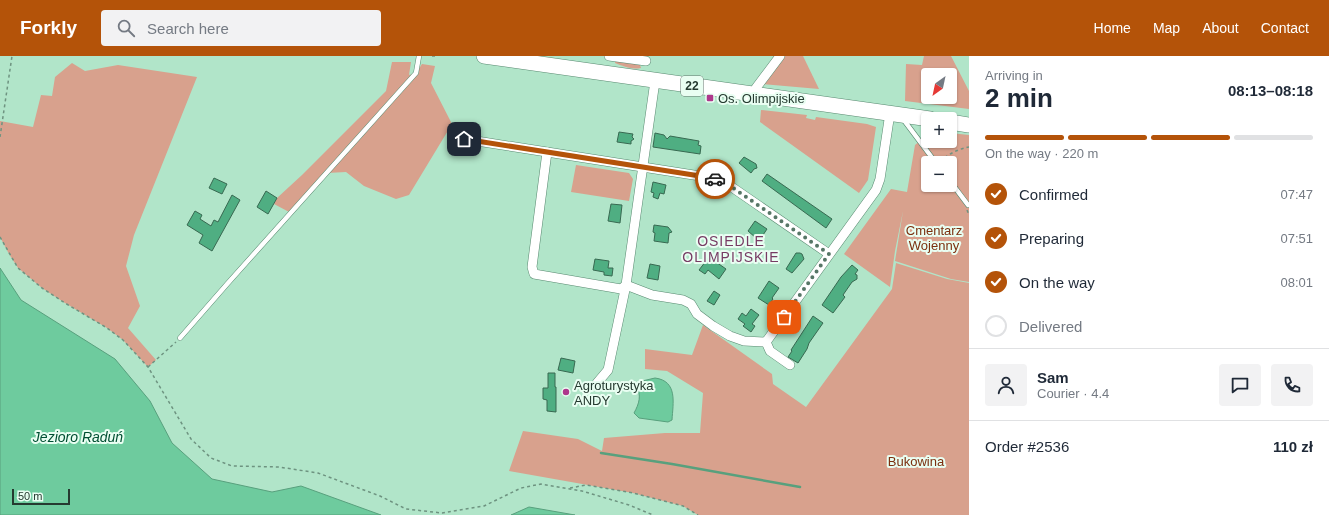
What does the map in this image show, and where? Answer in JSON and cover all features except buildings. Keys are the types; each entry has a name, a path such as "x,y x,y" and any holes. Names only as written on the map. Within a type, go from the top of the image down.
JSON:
{"main road":[{"name":"22","path":"484,56 921,118"},
{"path":"957,123 969,125"}],"street":[{"path":"597,382 608,370 626,285 644,167 649,80 646,59 609,56"},
{"path":"755,94 756,88 780,56"},
{"path":"766,342 876,190 880,179 895,114"},
{"path":"464,139 700,176 723,181 829,254"},
{"path":"547,152 532,267 534,274 621,289 626,285"},
{"path":"626,285 652,295 683,300 691,304 697,314 730,336 744,341 766,342"},
{"path":"766,342 770,351 790,365"}],"lane":[{"path":"180,338 228,282 416,73 420,56"},
{"path":"895,114 931,156"},
{"path":"957,190 968,205"}],"path":[{"path":"0,137 12,56"},
{"path":"432,56 438,56"},
{"path":"947,156 960,149 969,147"},
{"path":"0,237 18,268 42,288 107,328 123,340 148,367 191,439 211,458 232,466 279,467 318,473 380,496 406,509 442,513 484,506 521,488 541,484 582,491 629,505 653,515"},
{"path":"148,367 180,338"},
{"path":"568,488 586,485 633,493 683,506 698,515"}],"green space":[{"path":"785,56 803,56 819,89 762,84"},
{"path":"924,56 951,56 969,91 969,109 929,104 957,104 957,68 921,68 921,103 905,101 906,64 922,65"},
{"path":"615,60 640,65 641,68 624,66 615,63"},
{"path":"392,62 411,62 409,75 416,73 422,64 435,66 431,83 452,124 409,195 396,199 364,186 346,172 327,173 291,213 274,204 277,198 386,91"},
{"path":"72,63 85,71 118,65 197,77 134,235 126,266 140,306 128,328 156,360 148,367 123,340 107,328 42,288 18,268 0,237 0,121 33,127 41,95 52,96 55,77"},
{"path":"761,110 807,115 806,118 815,120 816,117 867,124 876,127 868,180 859,193 760,122"},
{"name":"Cmentarz Wojenny","path":"957,134 969,135 969,282 951,279 895,261 903,211 890,287 844,254 891,189 907,192 915,145 921,140 921,148 957,148"},
{"path":"576,165 629,173 633,179 629,201 571,192"},
{"name":"Bukowina","path":"896,263 947,279 969,283 969,515 698,515 683,506 633,493 509,471 523,431 578,439 602,451 604,438 665,433 700,433 703,393 667,371 645,369 645,349 692,355 703,325 772,374 773,384 806,407 892,289"}],"water":[{"name":"Jezioro Raduń","path":"0,268 21,300 115,359 150,401 172,443 212,479 272,492 301,486 381,515 0,515"},
{"path":"655,378 668,383 671,388 673,400 672,420 668,422 639,418 634,413 639,400 639,393 636,386 638,382"},
{"path":"529,507 575,515 511,515"}],"waterway":[{"path":"601,453 800,487"}],"way so far":[{"path":"715,179 723,181 829,254 784,317"}],"place":[{"name":"Os. Olimpijskie","path":"710,98"},
{"name":"Agroturystyka ANDY","path":"566,392"}],"district":[{"name":"OSIEDLE OLIMPIJSKIE","path":"731,250"}],"route":[{"path":"464,139 715,179"}]}
